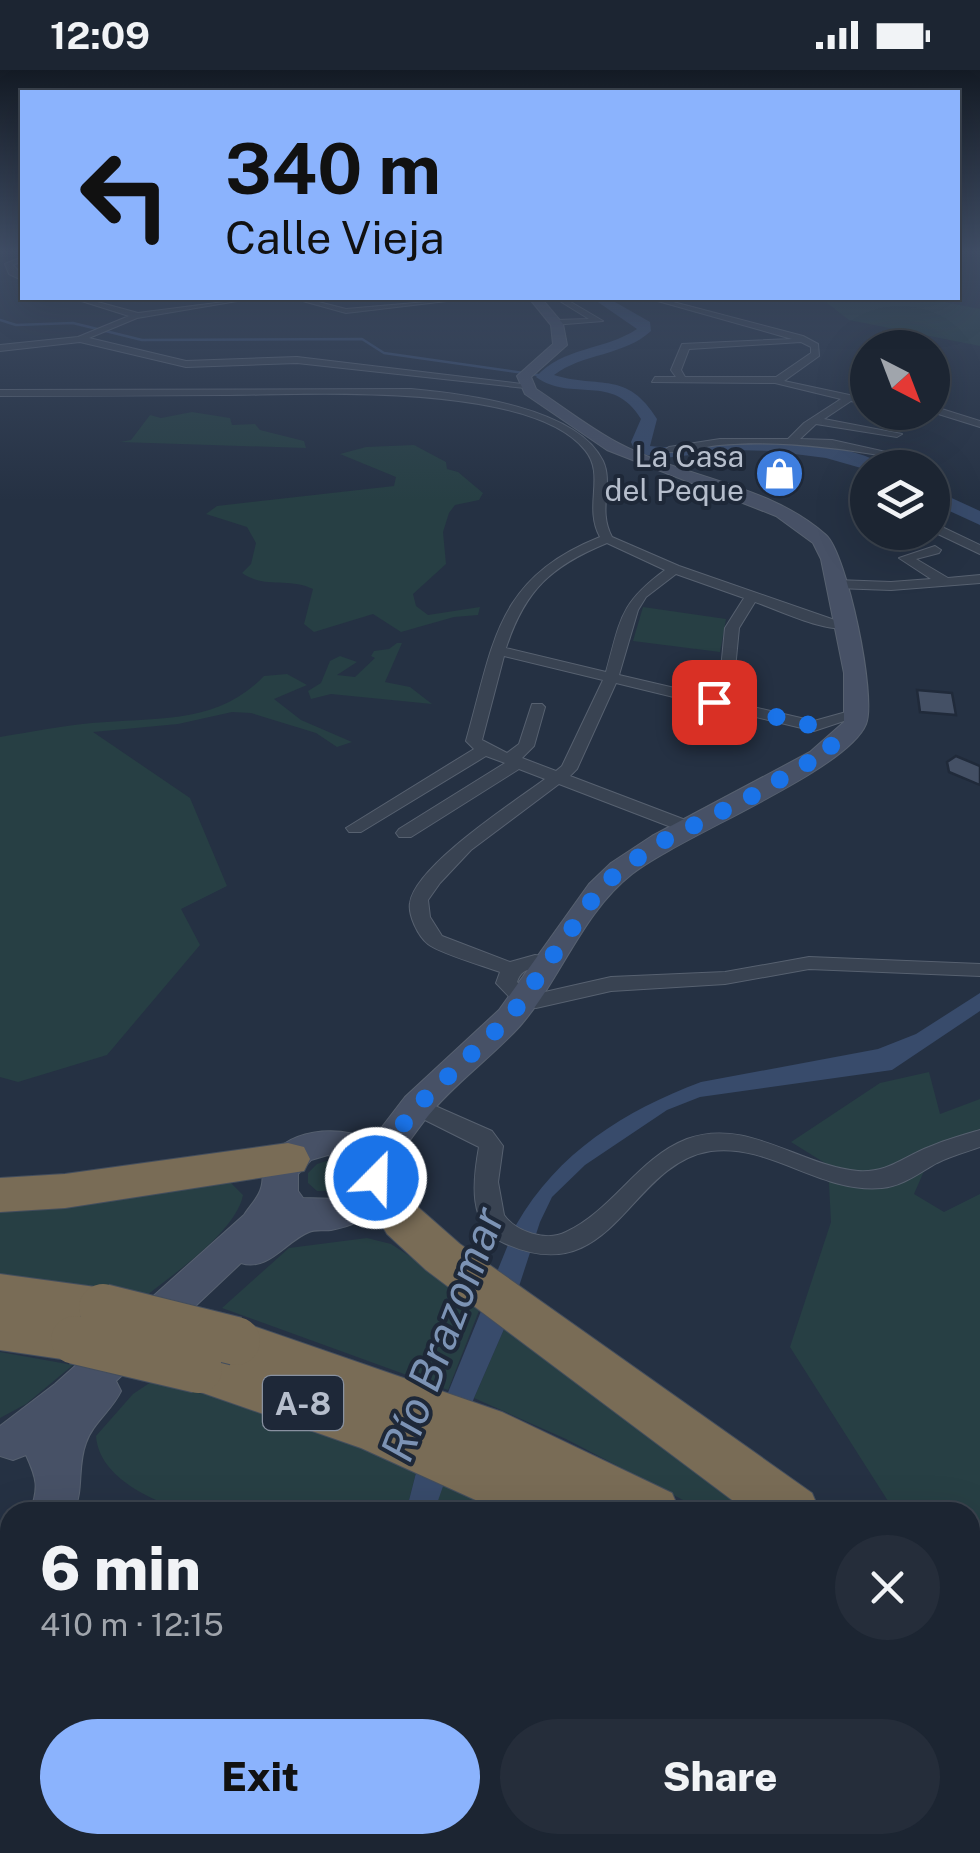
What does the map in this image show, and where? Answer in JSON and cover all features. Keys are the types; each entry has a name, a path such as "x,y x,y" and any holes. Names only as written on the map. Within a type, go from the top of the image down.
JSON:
{"highway":[{"path":"364,1162 403,1221 478,1283 778,1502"},
{"path":"0,1195 290,1189"},
{"name":"A-8","path":"0,1294 89,1324 216,1355 275,1393 417,1426 624,1502"},
{"name":"A-8","path":"0,1330 89,1324"},
{"name":"A-8","path":"478,1449 544,1502"}],"street":[{"path":"0,348 89,335"},
{"path":"526,378 560,344 558,335"},
{"path":"779,380 816,354 816,346 789,335"},
{"path":"80,339 202,365 311,361 372,369 526,378 613,447 782,512 805,525 826,549 836,584 858,691 856,722 833,748 639,855 599,890 524,1000 364,1162 368,1198 346,1213 290,1189"},
{"path":"682,379 676,370 685,346 805,341"},
{"path":"148,356 162,350 201,355 322,350 311,361"},
{"path":"263,389 269,360"},
{"path":"318,390 323,364"},
{"path":"371,387 372,369"},
{"path":"655,380 779,380 796,390 848,399"},
{"path":"0,392 397,392 467,398 535,416 589,449 599,464 596,516 607,539 674,569 845,626"},
{"path":"791,442 814,420 848,399"},
{"path":"950,414 980,424"},
{"path":"814,420 896,434"},
{"path":"647,462 672,452 720,442 832,443 869,450"},
{"path":"950,535 980,550"},
{"path":"607,539 561,558 527,585 510,616 474,741 484,750 690,828"},
{"path":"934,550 905,558 947,582"},
{"path":"511,969 436,940 420,917 419,900 464,846 562,778 611,678 631,610 641,594 674,569"},
{"path":"836,584 980,579"},
{"path":"714,702 728,670 732,628 752,596"},
{"path":"501,651 814,726 857,714"},
{"path":"405,833 514,761 526,746 537,708"},
{"path":"814,726 833,748"},
{"path":"355,828 484,750"},
{"path":"549,962 521,963 511,969 506,983 524,1000 552,999 612,984 754,975 809,963 980,970"},
{"path":"417,1106 438,1118 462,1124 492,1146 486,1202 492,1220 506,1234 553,1246 570,1242 590,1229 672,1156 697,1144 743,1146 824,1171 858,1179 882,1179 980,1138"},
{"path":"57,1465 69,1428 106,1385 255,1247 312,1145 364,1162"},
{"path":"7,1442 70,1397 257,1225 290,1189"},
{"path":"7,1442 40,1447 57,1465 61,1480 55,1502"}],"green space":[{"path":"950,335 980,335 980,346 950,340"},
{"path":"192,412 230,418 232,425 255,424 260,430 304,441 306,448 120,442 131,440 150,415 161,418"},
{"path":"414,445 446,462 447,469 458,472 483,493 479,500 455,505 449,513 443,532 446,564 413,594 416,606 428,615 480,607 478,615 454,617 401,632 373,614 314,632 304,624 313,589 259,581 242,573 251,564 256,543 247,527 206,514 217,506 394,486 396,477 340,454 366,447"},
{"path":"643,607 726,619 720,652 633,641"},
{"path":"402,643 385,682 410,687 432,704 331,694 311,699 308,691 321,683 330,661 340,656 357,662 337,675 355,677 375,658 371,656 374,651 389,649"},
{"path":"287,674 307,685 274,699 301,720 352,742 337,747 316,733 251,713 232,712 178,724 93,732 190,798 227,886 181,909 200,945 107,1055 18,1082 0,1077 0,737 80,724 184,716 226,703 264,676"},
{"path":"929,1072 940,1114 980,1099 980,1131 935,1146 914,1194 944,1212 980,1194 980,1502 889,1502 790,1347 831,1222 828,1165 791,1142 880,1083"},
{"path":"330,1160 348,1167 349,1182 339,1191 317,1191 308,1183 308,1173 317,1164"},
{"path":"229,1181 243,1195 229,1223 202,1251 145,1297 0,1274 0,1202"},
{"path":"367,1238 391,1244 482,1303 448,1390 222,1308 289,1248"},
{"path":"508,1320 759,1502 687,1502 566,1439 474,1398"},
{"path":"0,1352 73,1365 26,1404 0,1418"},
{"path":"151,1382 286,1418 352,1442 417,1469 409,1502 162,1502 118,1477 100,1451 96,1436 133,1394"},
{"path":"443,1481 488,1502 435,1502"}],"water":[{"path":"980,993 980,1011 892,1070 700,1097 667,1110 585,1165 552,1197 540,1222 508,1320 474,1398 438,1502 409,1502 417,1469 516,1225 533,1199 573,1155 646,1106 701,1082 878,1049 916,1034"}],"building":[{"path":"917,690 952,693 956,715 920,712"},
{"path":"956,756 980,766 980,785 949,772 947,762"}],"waterway":[{"path":"123,335 142,340 362,339 384,353 545,376"},
{"path":"638,335 564,362 544,377 628,393 640,403 649,419 640,442 642,449 653,452 771,446 850,459"},
{"path":"950,504 980,519"}],"place":[{"name":"La Casa del Peque","path":"779,473"}],"route":[{"path":"376,1178 374,1163 417,1106 510,1017 599,890 621,869 661,842 752,796 833,748 814,726 714,702"}],"water label":[{"name":"Río Brazomar","path":"442,1334"}]}
